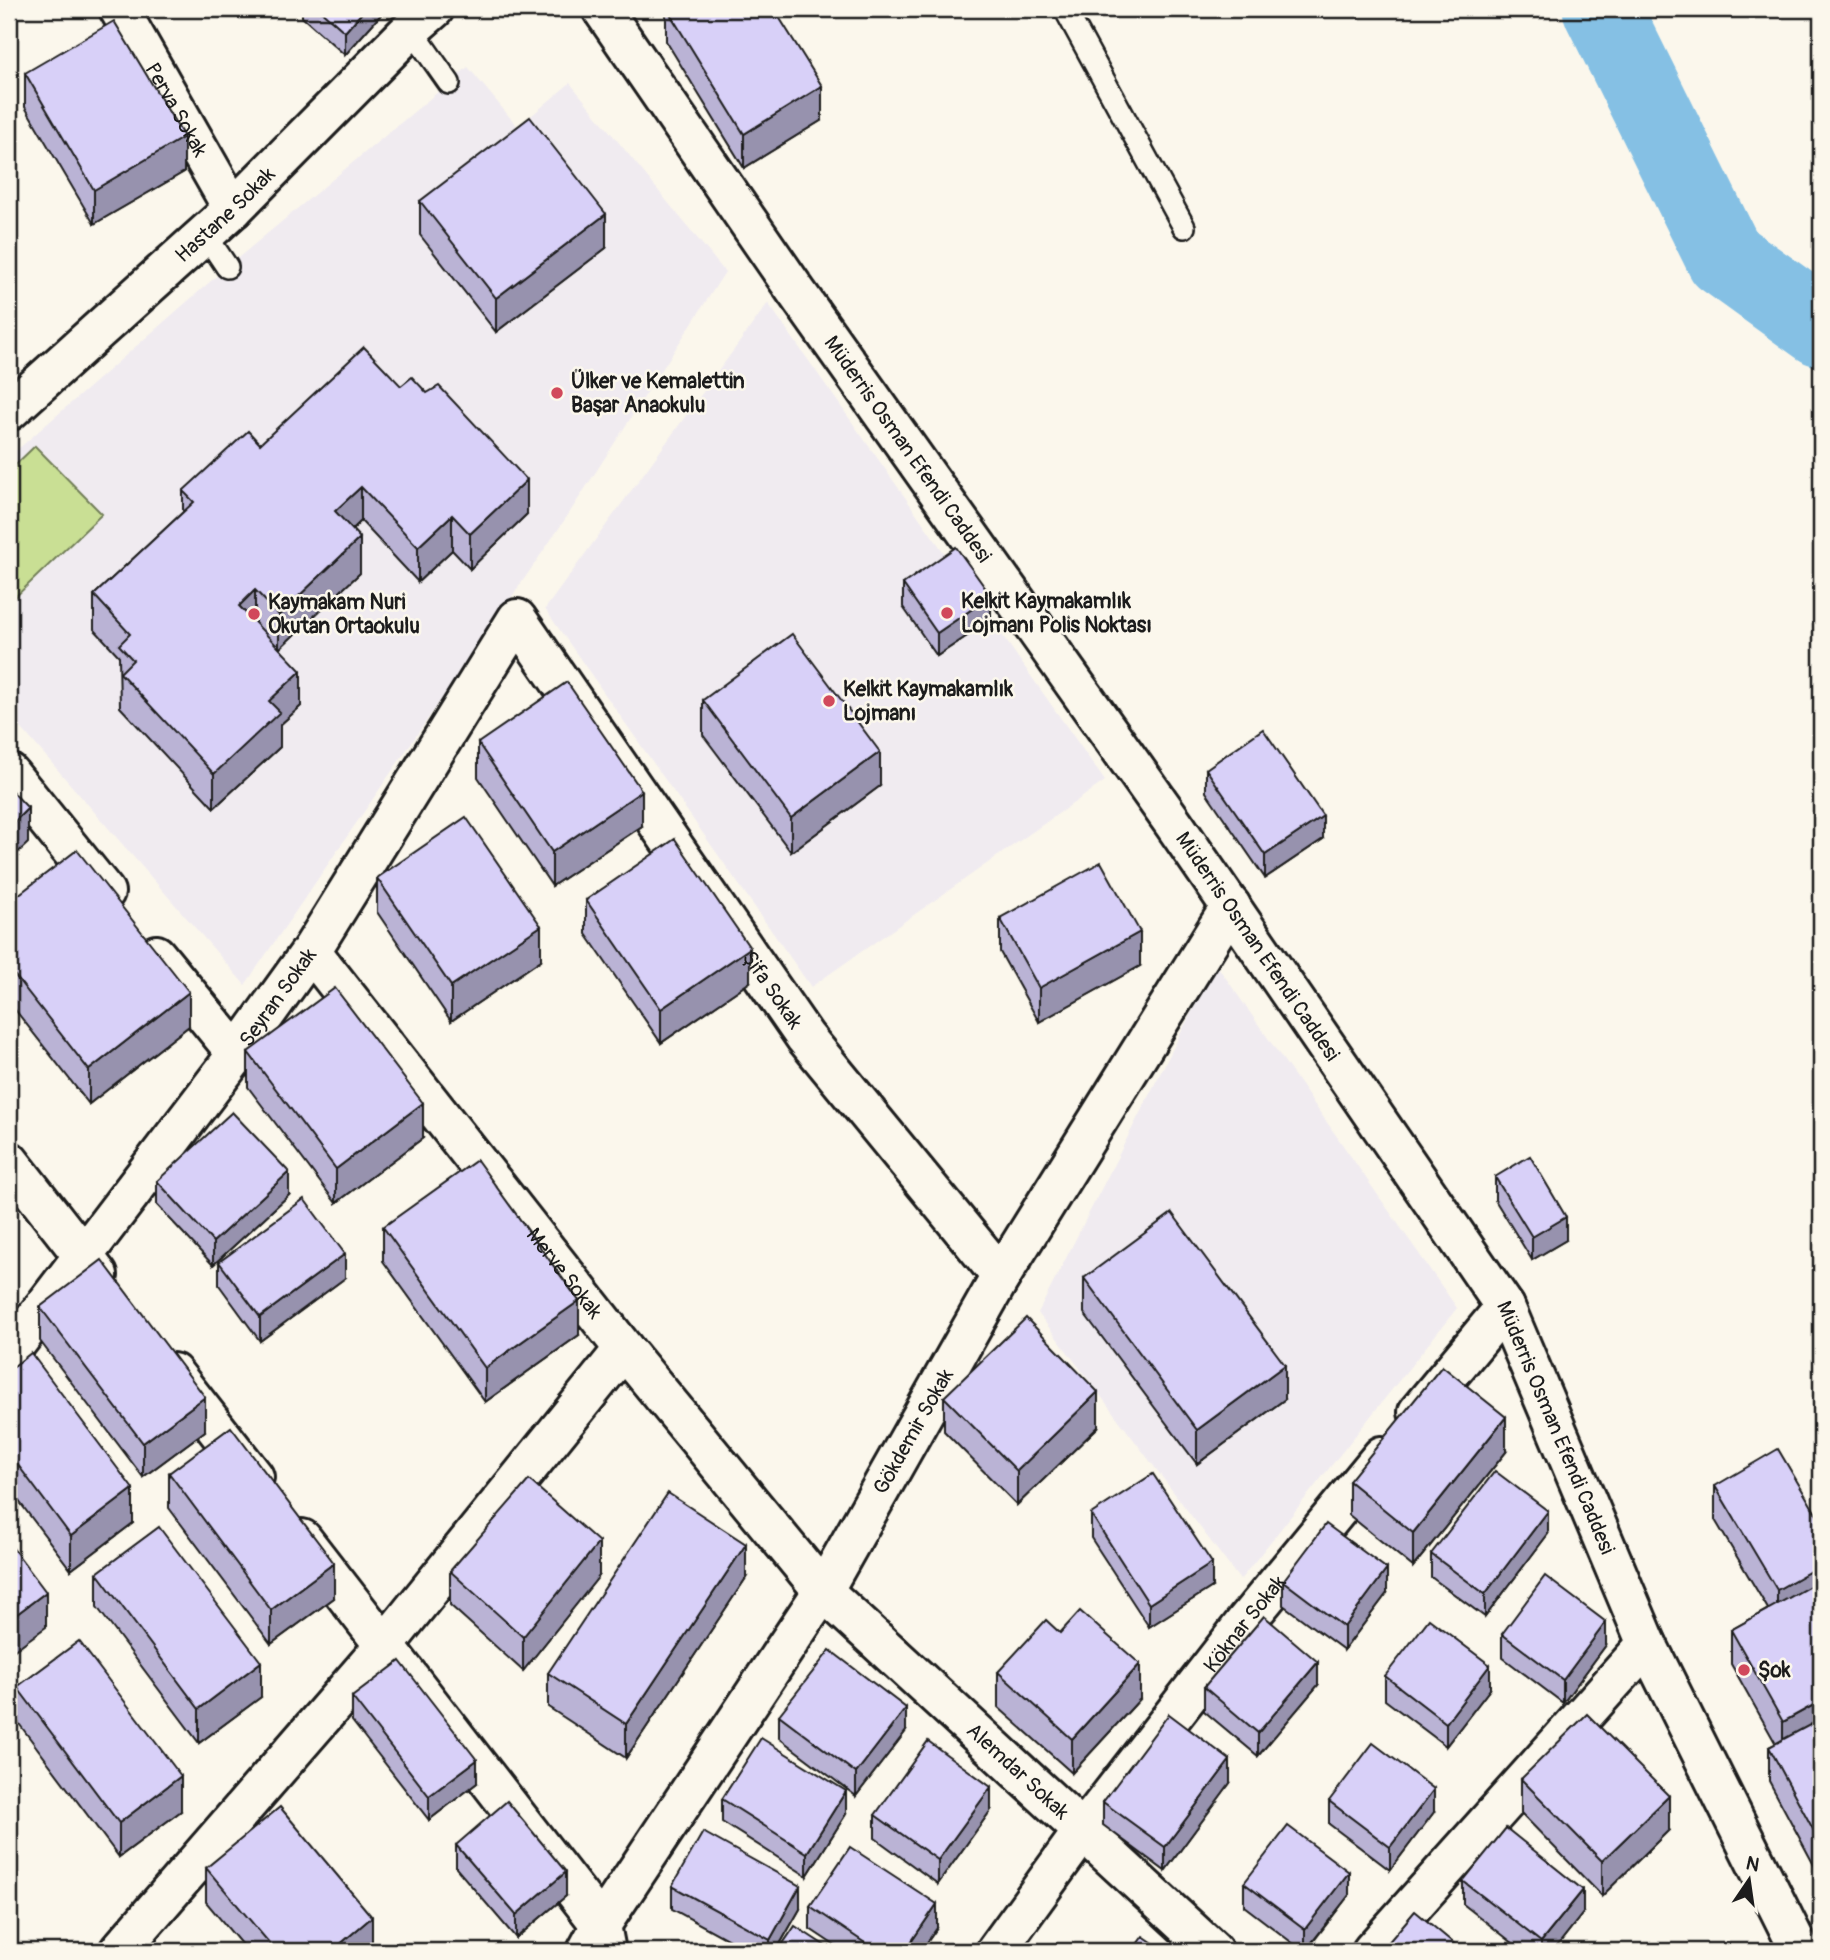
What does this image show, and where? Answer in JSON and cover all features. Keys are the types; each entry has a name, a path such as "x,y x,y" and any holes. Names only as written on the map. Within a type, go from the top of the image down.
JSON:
{"street":[{"name":"Perva Sokak","path":"120,9 233,209"},
{"name":"Müderris Osman Efendi Caddesi","path":"602,9 795,289 1231,906 1505,1307 1647,1644 1800,1951"},
{"name":"Hastane Sokak","path":"9,411 233,209 423,19"},
{"name":"Seyran Sokak","path":"9,1353 237,1054 311,951 517,618"},
{"name":"Şifa Sokak","path":"517,618 804,1037 1001,1276"},
{"path":"9,773 237,1054"},
{"name":"Gökdemir Sokak","path":"598,1942 823,1591 1001,1276 1231,906"},
{"name":"Merve Sokak","path":"311,951 624,1349 823,1591"},
{"path":"9,1161 116,1299"},
{"name":"Köknar Sokak","path":"996,1951 1083,1830 1247,1620 1505,1307"},
{"path":"150,1343 385,1645 598,1942"},
{"path":"119,1951 385,1645 624,1349"},
{"name":"Alemdar Sokak","path":"823,1591 1213,1951"},
{"path":"1372,1951 1647,1644"}],"lane":[{"path":"1065,9 1184,227"},
{"path":"423,19 449,83"},
{"path":"205,234 226,267"}],"shaded area":[{"name":"Kaymakam Nuri Okutan Ortaokulu","path":"468,67 518,127 570,83 725,272 568,515 245,985 9,714 9,457 227,267"},
{"name":"Kelkit Kaymakamlık Lojmanı","path":"768,303 1105,781 811,987 545,609"},
{"path":"1216,964 1457,1308 1240,1580 1038,1313"}],"green space":[{"path":"35,446 102,514 9,603 9,471"}],"building":[{"path":"319,9 365,9 345,32"},
{"path":"667,9 774,9 822,86 744,134"},
{"path":"114,21 184,137 94,190 25,73"},
{"path":"530,117 606,214 496,298 420,201"},
{"name":"Kaymakam Nuri Okutan Ortaokulu","path":"364,347 401,386 412,377 427,393 439,386 527,480 470,534 452,515 418,547 361,487 335,511 360,538 279,615 255,590 239,606 301,671 269,701 280,712 214,774 120,673 133,660 119,645 130,634 94,595 194,502 183,491 248,431 260,444"},
{"path":"956,547 991,596 937,633 903,584"},
{"name":"Kelkit Kaymakamlık Lojmanı","path":"792,634 880,752 791,818 703,700"},
{"path":"567,682 642,791 552,852 478,743"},
{"path":"1263,729 1323,816 1265,855 1206,769"},
{"path":"9,788 28,808 9,827"},
{"path":"466,817 541,926 451,986 377,878"},
{"path":"675,839 750,948 661,1009 586,900"},
{"path":"77,850 189,992 89,1070 9,968 9,902"},
{"path":"1101,862 1140,932 1039,988 1000,918"},
{"path":"335,988 423,1103 336,1169 248,1052"},
{"path":"232,1112 289,1172 213,1242 157,1181"},
{"path":"1530,1156 1566,1217 1532,1237 1495,1177"},
{"path":"477,1160 579,1301 485,1368 383,1227"},
{"path":"304,1199 345,1254 260,1317 219,1262"},
{"path":"1172,1213 1285,1365 1197,1430 1084,1278"},
{"path":"102,1260 205,1397 143,1443 40,1307"},
{"path":"1026,1318 1098,1392 1017,1471 944,1397"},
{"path":"31,1353 133,1489 71,1536 9,1453 9,1370"},
{"path":"1442,1366 1506,1417 1413,1533 1349,1481"},
{"path":"231,1427 334,1563 271,1610 169,1473"},
{"path":"1778,1449 1821,1522 1821,1565 1777,1590 1715,1486"},
{"path":"1495,1471 1548,1511 1485,1594 1431,1554"},
{"path":"1153,1474 1212,1563 1149,1604 1091,1514"},
{"path":"529,1480 599,1542 523,1637 450,1571"},
{"path":"668,1493 746,1544 626,1724 548,1673"},
{"path":"1326,1524 1387,1569 1344,1627 1283,1581"},
{"path":"159,1527 261,1662 199,1709 97,1573"},
{"path":"9,1543 46,1592 9,1620"},
{"path":"1545,1576 1606,1622 1563,1680 1502,1634"},
{"path":"1821,1580 1821,1701 1783,1722 1731,1630"},
{"path":"1080,1611 1140,1664 1072,1739 998,1672 1046,1620 1060,1633"},
{"path":"1264,1616 1318,1662 1258,1733 1204,1687"},
{"path":"1429,1619 1490,1665 1446,1723 1385,1676"},
{"path":"79,1641 181,1776 119,1823 17,1687"},
{"path":"830,1650 906,1708 856,1773 779,1715"},
{"path":"400,1661 477,1760 429,1796 352,1697"},
{"path":"1169,1714 1230,1760 1165,1847 1103,1802"},
{"path":"1587,1714 1669,1796 1602,1861 1521,1779"},
{"path":"1821,1719 1821,1844 1769,1747"},
{"path":"761,1738 846,1791 807,1853 722,1799"},
{"path":"928,1741 991,1787 938,1860 875,1815"},
{"path":"1373,1743 1434,1789 1390,1847 1329,1801"},
{"path":"507,1801 566,1872 516,1915 456,1845"},
{"path":"280,1807 372,1917 332,1951 276,1951 206,1868"},
{"path":"1288,1826 1349,1872 1305,1929 1244,1883"},
{"path":"1506,1828 1583,1890 1541,1942 1463,1881"},
{"path":"703,1832 800,1886 770,1940 672,1886"},
{"path":"850,1847 937,1904 905,1951 877,1951 810,1906"},
{"path":"1415,1911 1463,1951 1381,1951"},
{"path":"795,1926 833,1951 778,1951"},
{"path":"1143,1936 1165,1951 1132,1951"}],"waterway":[{"path":"1602,9 1725,258 1821,327"}],"place":[{"name":"Ülker ve Kemalettin Başar Anaokulu","path":"557,393"},
{"name":"Kelkit Kaymakamlık Lojmanı Polis Noktası","path":"947,613"},
{"name":"Kaymakam Nuri Okutan Ortaokulu","path":"254,614"},
{"name":"Kelkit Kaymakamlık Lojmanı","path":"829,701"},
{"name":"Şok","path":"1744,1670"}]}
